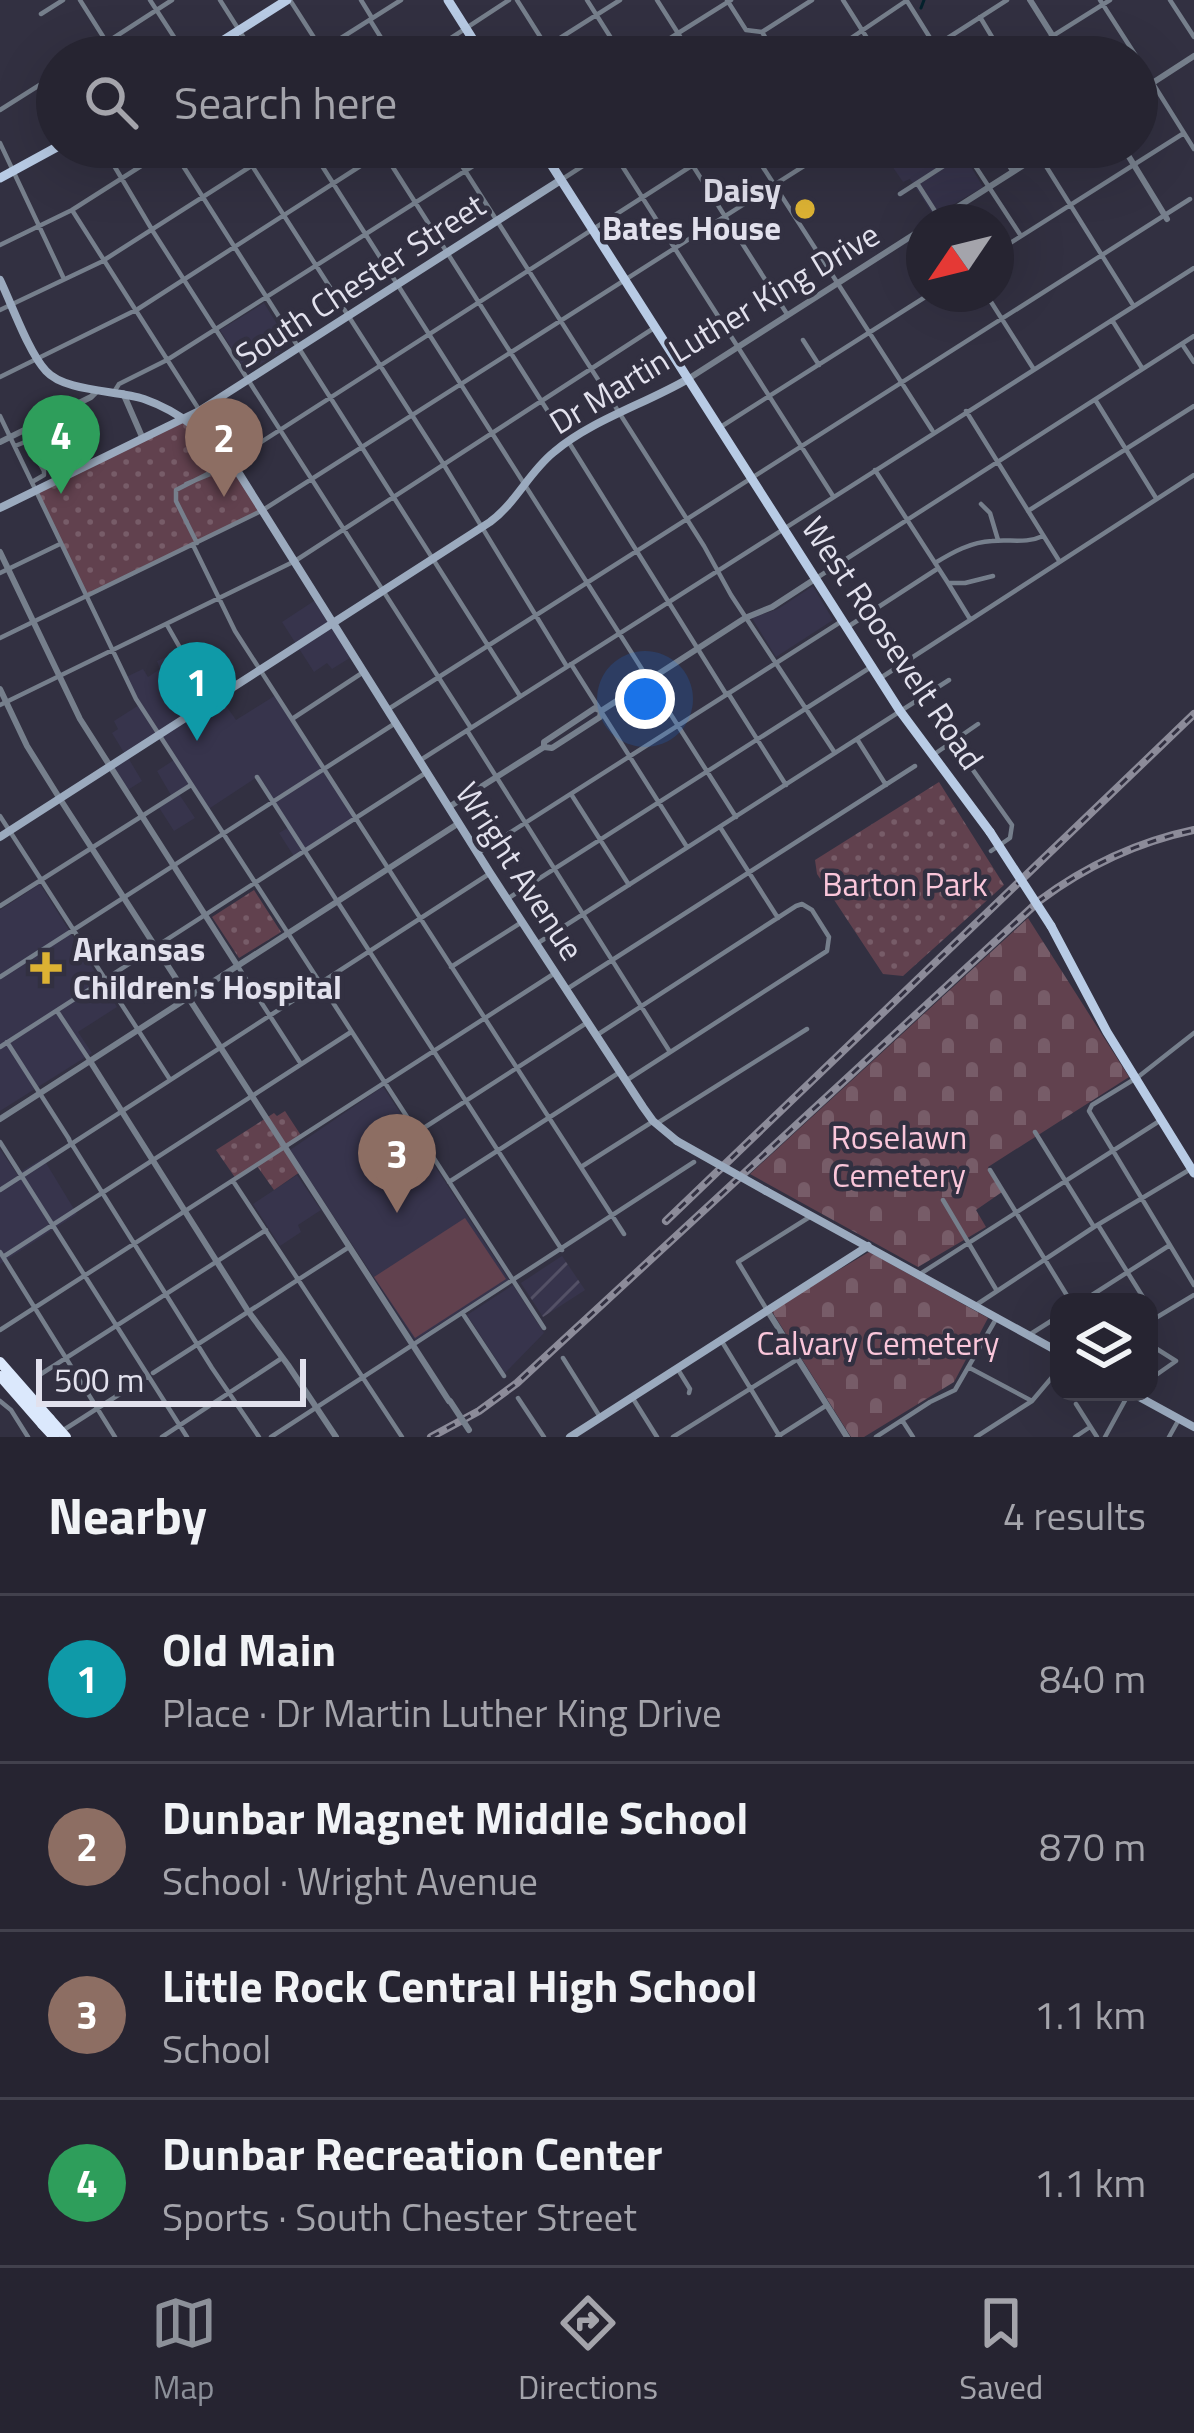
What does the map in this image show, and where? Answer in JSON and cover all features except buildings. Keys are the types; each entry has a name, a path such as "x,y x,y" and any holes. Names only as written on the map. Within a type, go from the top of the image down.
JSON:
{"highway":[{"path":"0,1362 53,1437"},
{"path":"0,1376 66,1437"}],"main road":[{"path":"230,36 288,0"},
{"path":"448,0 470,36"},
{"path":"0,178 36,159"},
{"name":"West Roosevelt Road","path":"553,168 871,667 1051,926 1107,1032 1192,1171"},
{"name":"South Chester Street","path":"0,508 34,486 199,411 561,180"},
{"path":"0,280 38,358"},
{"name":"Wright Avenue","path":"38,358 56,380 154,403 184,419 231,461 654,1123 677,1142 1050,1347"},
{"name":"Dr Martin Luther King Drive","path":"0,837 482,527 503,512 540,464 568,441 688,379"},
{"path":"572,1436 868,1246"},
{"path":"1147,1401 1194,1427"}],"street":[{"path":"40,14 63,0"},
{"path":"80,0 103,36"},
{"path":"150,0 174,36"},
{"path":"116,36 172,0"},
{"path":"220,0 243,36"},
{"path":"288,0 311,36"},
{"path":"361,0 381,36"},
{"path":"347,36 400,0"},
{"path":"455,36 513,0 538,36"},
{"path":"587,0 610,36"},
{"path":"564,36 620,0"},
{"path":"657,0 678,34"},
{"path":"796,0 801,8"},
{"path":"675,36 729,1 746,30 762,32 812,0"},
{"path":"843,0 866,36"},
{"path":"852,36 906,0 929,36"},
{"path":"949,36 1007,0"},
{"path":"1030,0 1053,36 1104,1 1125,36"},
{"path":"1171,0 1194,37"},
{"path":"980,16 992,36"},
{"path":"762,32 764,36"},
{"path":"1158,80 1194,56"},
{"path":"0,110 36,87"},
{"path":"1158,91 1194,149"},
{"path":"1158,149 1184,133"},
{"path":"0,143 64,279"},
{"path":"116,168 670,1052"},
{"path":"0,245 72,210 137,168"},
{"path":"184,168 520,696"},
{"path":"0,310 104,260 249,168"},
{"path":"253,168 687,848"},
{"path":"324,168 736,817"},
{"path":"0,377 136,311 356,168"},
{"path":"394,168 556,424"},
{"path":"464,168 835,753"},
{"path":"143,439 119,384 216,330 471,168"},
{"name":"South Chester Street","path":"561,180 579,168"},
{"path":"624,168 833,497"},
{"path":"624,1234 235,631 175,495 176,490 231,461 689,168"},
{"path":"693,168 788,315"},
{"path":"764,168 933,432"},
{"path":"0,638 263,510 800,168"},
{"path":"900,194 940,168"},
{"path":"980,168 1021,236"},
{"path":"1010,168 1013,172"},
{"path":"964,204 1018,168"},
{"path":"1047,168 1133,306"},
{"path":"1014,240 1128,168"},
{"path":"1136,168 1166,217"},
{"path":"917,183 929,204"},
{"path":"387,710 1190,199"},
{"path":"72,210 199,411"},
{"name":"Dr Martin Luther King Drive","path":"688,379 906,240"},
{"path":"419,761 1194,268"},
{"path":"719,428 906,309"},
{"path":"998,312 1033,368"},
{"path":"1112,320 1142,368"},
{"path":"3,703 295,561 655,327"},
{"path":"601,711 1194,336"},
{"path":"803,340 819,365"},
{"path":"1182,344 1194,362"},
{"path":"0,442 91,397 97,389"},
{"path":"1094,399 1156,498"},
{"path":"1028,511 1194,406"},
{"path":"966,411 1060,561"},
{"path":"0,416 131,691 544,1328"},
{"path":"568,441 786,785"},
{"path":"15,446 29,444 44,472 34,486"},
{"path":"875,470 970,619"},
{"path":"879,679 1194,475"},
{"path":"981,504 990,512 998,540"},
{"path":"478,853 966,546 1043,536"},
{"path":"4,571 61,543"},
{"path":"0,551 4,571 80,719 302,1064"},
{"path":"948,583 992,576"},
{"path":"166,625 211,702"},
{"path":"507,898 871,667"},
{"path":"292,719 363,673"},
{"path":"538,944 949,680"},
{"path":"0,689 3,703 60,799 471,1434"},
{"path":"449,807 544,748 547,740 595,708 601,711"},
{"path":"0,977 395,723"},
{"path":"932,756 978,724"},
{"path":"857,739 886,785"},
{"path":"952,742 1012,825 1010,838 991,851"},
{"path":"567,989 915,766"},
{"path":"0,1047 427,772"},
{"path":"257,777 562,1250"},
{"path":"0,906 191,785"},
{"path":"571,794 629,885"},
{"path":"0,816 170,1080"},
{"path":"0,1119 459,823"},
{"path":"720,827 778,918"},
{"path":"0,1190 490,873"},
{"path":"449,1183 549,1118 670,1052 829,947 829,937 812,910 796,906 597,1035"},
{"path":"451,967 522,922"},
{"path":"0,1330 556,972"},
{"path":"57,1011 216,1262 336,1437"},
{"path":"416,1133 588,1022"},
{"path":"581,1167 808,1029"},
{"path":"116,1437 2,1255 103,1195 351,1032"},
{"path":"1194,1033 1089,1108 1194,1285"},
{"path":"8,1042 259,1437"},
{"path":"920,1274 1161,1120"},
{"path":"1035,1132 1140,1293"},
{"path":"0,1142 187,1437"},
{"path":"271,1437 694,1162"},
{"path":"990,1170 1066,1293"},
{"path":"976,1305 1192,1171"},
{"path":"233,1180 402,1437"},
{"path":"943,1199 998,1291"},
{"path":"812,1215 738,1262 847,1437"},
{"path":"41,1374 266,1230"},
{"path":"1095,1293 1170,1245"},
{"path":"53,1437 349,1247"},
{"path":"1158,1317 1193,1297"},
{"path":"463,1314 504,1376"},
{"path":"876,1437 955,1390 996,1317"},
{"path":"1029,1335 1050,1322"},
{"path":"721,1340 779,1436 827,1405"},
{"path":"1158,1349 1176,1360 1158,1373"},
{"path":"162,1437 283,1358"},
{"path":"563,1358 601,1417"},
{"path":"673,1437 798,1359"},
{"path":"968,1367 1032,1401"},
{"path":"677,1368 689,1394"},
{"path":"976,1437 1032,1401 1050,1380"},
{"path":"632,1397 657,1437"},
{"path":"518,1398 544,1437"},
{"path":"0,1401 28,1437"},
{"path":"1076,1404 1101,1437 1124,1401"},
{"path":"1169,1437 1179,1418"},
{"path":"902,1420 913,1437"},
{"path":"1075,1437 1090,1427"}],"shaded area":[{"path":"893,168 972,168 983,187 954,204 926,204 910,179 903,182"},
{"path":"264,303 290,345 247,373 220,330"},
{"path":"813,586 833,620 776,657 752,618 778,609"},
{"path":"317,599 353,656 332,669 327,663 314,672 282,622"},
{"path":"204,642 213,656 191,671 210,702 220,697 236,720 276,695 355,820 295,858 279,833 289,827 257,777 207,810 191,786 179,794 195,818 174,831 158,806 172,797 157,771 174,760 159,736 127,756 142,781 126,791 110,766 126,756 112,733 118,729 114,721 139,705 124,678 143,669 148,677 160,669 157,661 180,651 183,655"},
{"name":"Arkansas Children's Hospital","path":"40,884 117,1007 78,1032 92,1053 0,1111 0,910"},
{"path":"381,1088 509,1280 415,1340 290,1150"},
{"path":"0,1149 17,1174 43,1158 77,1214 0,1264"},
{"path":"297,1175 321,1210 298,1225 301,1232 280,1246 253,1204"},
{"path":"562,1256 585,1290 543,1317 521,1283"},
{"path":"513,1285 544,1333 505,1373 467,1315"}],"green space":[{"path":"185,419 210,439 263,510 87,596 36,491"},
{"name":"Barton Park","path":"939,782 1004,885 903,976 883,974 817,874 815,860"},
{"path":"254,890 281,932 239,958 212,917"},
{"name":"Roselawn Cemetery","path":"1028,918 1129,1077 988,1167 1002,1192 976,1210 986,1227 918,1267 750,1174"},
{"path":"285,1111 302,1137 285,1149 300,1172 274,1190 257,1166 236,1179 216,1150 274,1113"},
{"path":"465,1218 506,1279 415,1338 374,1277"},
{"name":"Calvary Cemetery","path":"869,1252 988,1318 954,1382 864,1437 851,1437 771,1310"}],"waterway":[{"path":"921,8 924,0"}],"railway":[{"path":"666,1221 1194,714"},
{"path":"431,1437 517,1383 1039,901 1113,857 1194,830"}],"place":[{"name":"Daisy Bates House","path":"805,209"},
{"name":"Dunbar Recreation Center","path":"61,494"},
{"name":"Dunbar Magnet Middle School","path":"224,497"},
{"name":"Old Main","path":"197,741"},
{"name":"Arkansas Children's Hospital","path":"46,968"},
{"name":"Little Rock Central High School","path":"397,1213"}]}
